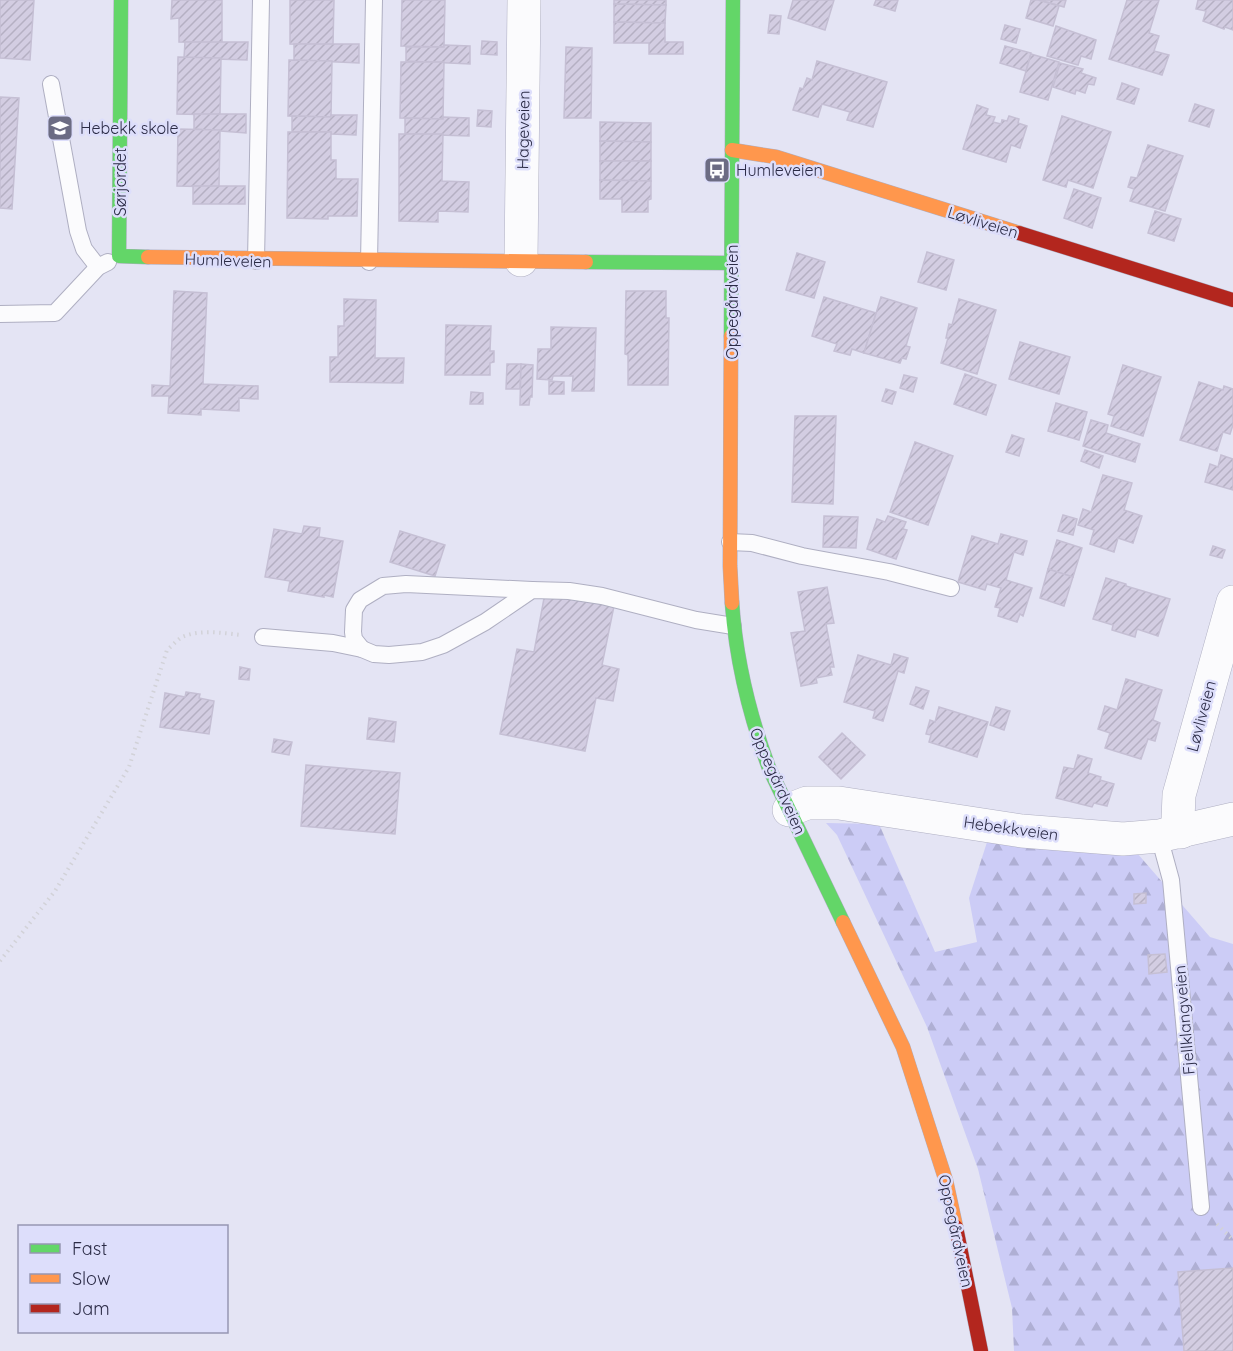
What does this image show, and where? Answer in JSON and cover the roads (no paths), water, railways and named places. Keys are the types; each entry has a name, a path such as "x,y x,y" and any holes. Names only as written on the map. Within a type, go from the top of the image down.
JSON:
{"main road":[{"name":"Sørjordet","path":"119,256 121,0"},
{"name":"Oppegårdveien","path":"733,0 730,542 733,626 740,674 752,722 769,768 903,1047 946,1181 981,1351"},
{"name":"Løvliveien","path":"732,150 776,158 1233,300"},
{"name":"Humleveien","path":"119,256 256,261 521,260 732,263"}],"street":[{"name":"Hageveien","path":"521,260 524,0"},
{"name":"Løvliveien","path":"1170,834 1178,819 1179,795 1233,602"},
{"name":"Hebekkveien","path":"789,810 807,803 839,802 1057,834 1123,838 1170,834 1233,819"}],"lane":[{"path":"256,261 261,0"},
{"path":"369,262 374,0"},
{"path":"51,84 78,231 84,249 98,267"},
{"path":"0,314 54,313 98,267 119,256"},
{"path":"730,542 752,543 802,556 890,572 951,588"},
{"path":"362,649 354,639 353,632 354,610 360,600 383,586 406,584 569,591 602,596 696,620 733,626"},
{"path":"263,637 333,643 374,654 405,655 443,645 485,622 532,590"},
{"name":"Fjellklangveien","path":"1170,834 1172,892 1201,1207"}],"place":[{"name":"Hebekk skole","path":"60,128"},
{"name":"Humleveien","path":"717,170"}]}
